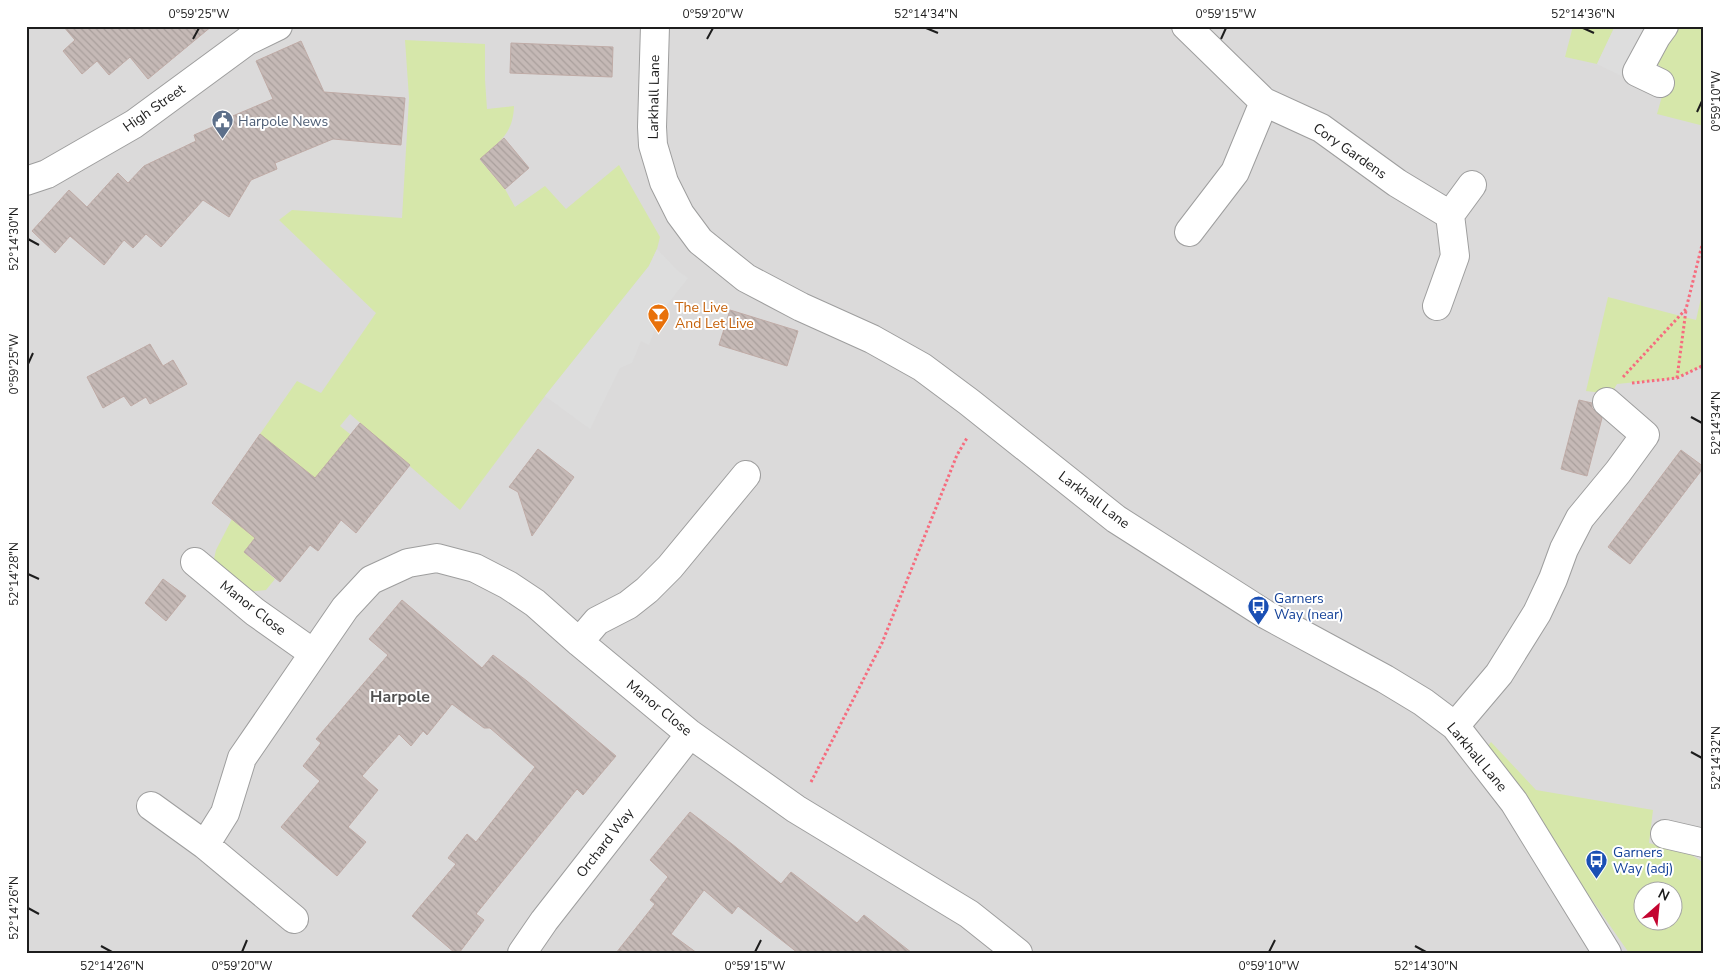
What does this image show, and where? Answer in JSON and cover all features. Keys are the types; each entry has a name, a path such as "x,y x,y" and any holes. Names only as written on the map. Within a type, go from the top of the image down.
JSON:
{"street":[{"name":"High Street","path":"26,181 47,174 134,124 247,41 278,26"},
{"name":"Larkhall Lane","path":"655,26 653,145 664,182 680,214 700,241 746,278 801,307 880,344 922,367 1116,519 1265,614 1386,679 1423,702 1455,726 1514,802 1607,953"},
{"name":"Cory Gardens","path":"1186,26 1264,102 1321,128 1397,183 1450,215"},
{"path":"1660,83 1637,72 1664,26"},
{"path":"1189,232 1235,172 1264,102"},
{"path":"1437,306 1455,256 1450,215 1472,185"},
{"path":"1455,726 1499,674 1537,613 1553,579 1564,549 1580,518 1618,472 1645,435 1616,393"},
{"path":"579,642 597,621 628,605 646,590 670,566 746,475"},
{"name":"Manor Close","path":"205,845 225,814 242,758 345,608 371,580 408,563 437,558 475,568 508,585 535,603 690,734 796,809 969,914 1018,953"},
{"name":"Manor Close","path":"195,562 255,612 313,653"},
{"name":"Orchard Way","path":"522,953 544,920 690,734"},
{"path":"151,806 205,845 294,919"},
{"path":"1665,834 1704,843"}],"path":[{"path":"1677,378 1686,310 1704,237"},
{"path":"1623,378 1686,310"},
{"path":"1616,393 1677,378 1704,365"},
{"path":"796,809 882,643 957,455 981,412"}],"shaded area":[{"path":"26,26 1704,26 1704,953 26,953"},
{"path":"1615,26 1677,26 1653,60 1671,77 1662,96 1597,64"},
{"path":"657,249 678,271 688,278 662,311 649,345 641,341 632,363 620,368 590,429 545,396 649,266"}],"green space":[{"path":"1573,26 1615,26 1597,64 1565,57"},
{"path":"1677,26 1700,26 1704,31 1704,126 1657,114 1662,96 1671,77 1653,60"},
{"path":"405,40 485,44 487,109 514,106 508,131 480,160 505,189 515,207 545,186 566,209 619,165 660,237 657,249 649,266 545,396 460,510 350,414 340,426 360,442 273,514 244,552 275,579 266,590 248,592 216,567 214,559 216,550 232,519 248,496 260,434 297,381 321,393 376,313 279,220 292,210 402,218 409,98"},
{"path":"1704,285 1704,365 1677,378 1617,384 1611,394 1586,391 1608,297 1696,320"},
{"path":"1491,742 1536,790 1653,810 1649,843 1690,854 1704,863 1704,953 1629,953 1581,884 1526,799 1487,747"}],"building":[{"path":"63,26 212,26 148,79 130,57 109,75 97,61 82,74 63,51 75,40"},
{"path":"301,41 324,92 405,98 401,145 333,139 275,163 277,169 251,180 229,217 203,200 161,247 146,234 133,248 124,240 104,265 70,236 55,253 32,231 69,190 87,207 118,173 128,183 144,166 196,141 194,135 217,125 216,123 273,99 256,61"},
{"path":"511,43 613,47 612,77 510,73"},
{"path":"504,138 529,168 505,189 480,159"},
{"path":"730,310 798,331 787,366 719,345"},
{"path":"150,344 163,366 173,360 187,384 150,404 146,397 131,406 124,396 103,408 87,377"},
{"path":"1579,400 1592,403 1592,408 1602,418 1587,476 1561,469"},
{"path":"360,423 410,465 356,533 341,520 318,551 310,545 280,582 244,552 255,538 212,503 260,434 315,478"},
{"path":"538,449 574,477 532,536 518,492 509,487"},
{"path":"1681,450 1704,467 1630,564 1608,547"},
{"path":"163,579 186,596 166,621 145,603"},
{"path":"402,600 482,668 493,655 616,756 583,795 577,789 476,914 484,920 459,953 455,953 412,916 456,864 448,858 467,834 476,842 535,767 490,728 484,728 452,704 427,735 423,731 411,746 399,734 362,776 378,790 348,827 366,842 337,876 281,827 320,781 303,766 321,743 316,739 388,655 369,639"},
{"path":"690,812 781,884 791,872 857,923 864,915 912,953 798,953 738,906 732,914 704,890 671,934 697,953 616,953 655,904 650,900 668,877 650,860"}],"place":[{"name":"Harpole News","path":"222,140"},
{"name":"The Live And Let Live","path":"659,334"},
{"name":"Garners Way (near)","path":"1258,625"},
{"name":"Garners Way (adj)","path":"1597,879"}],"district":[{"name":"Harpole","path":"400,697"}]}
